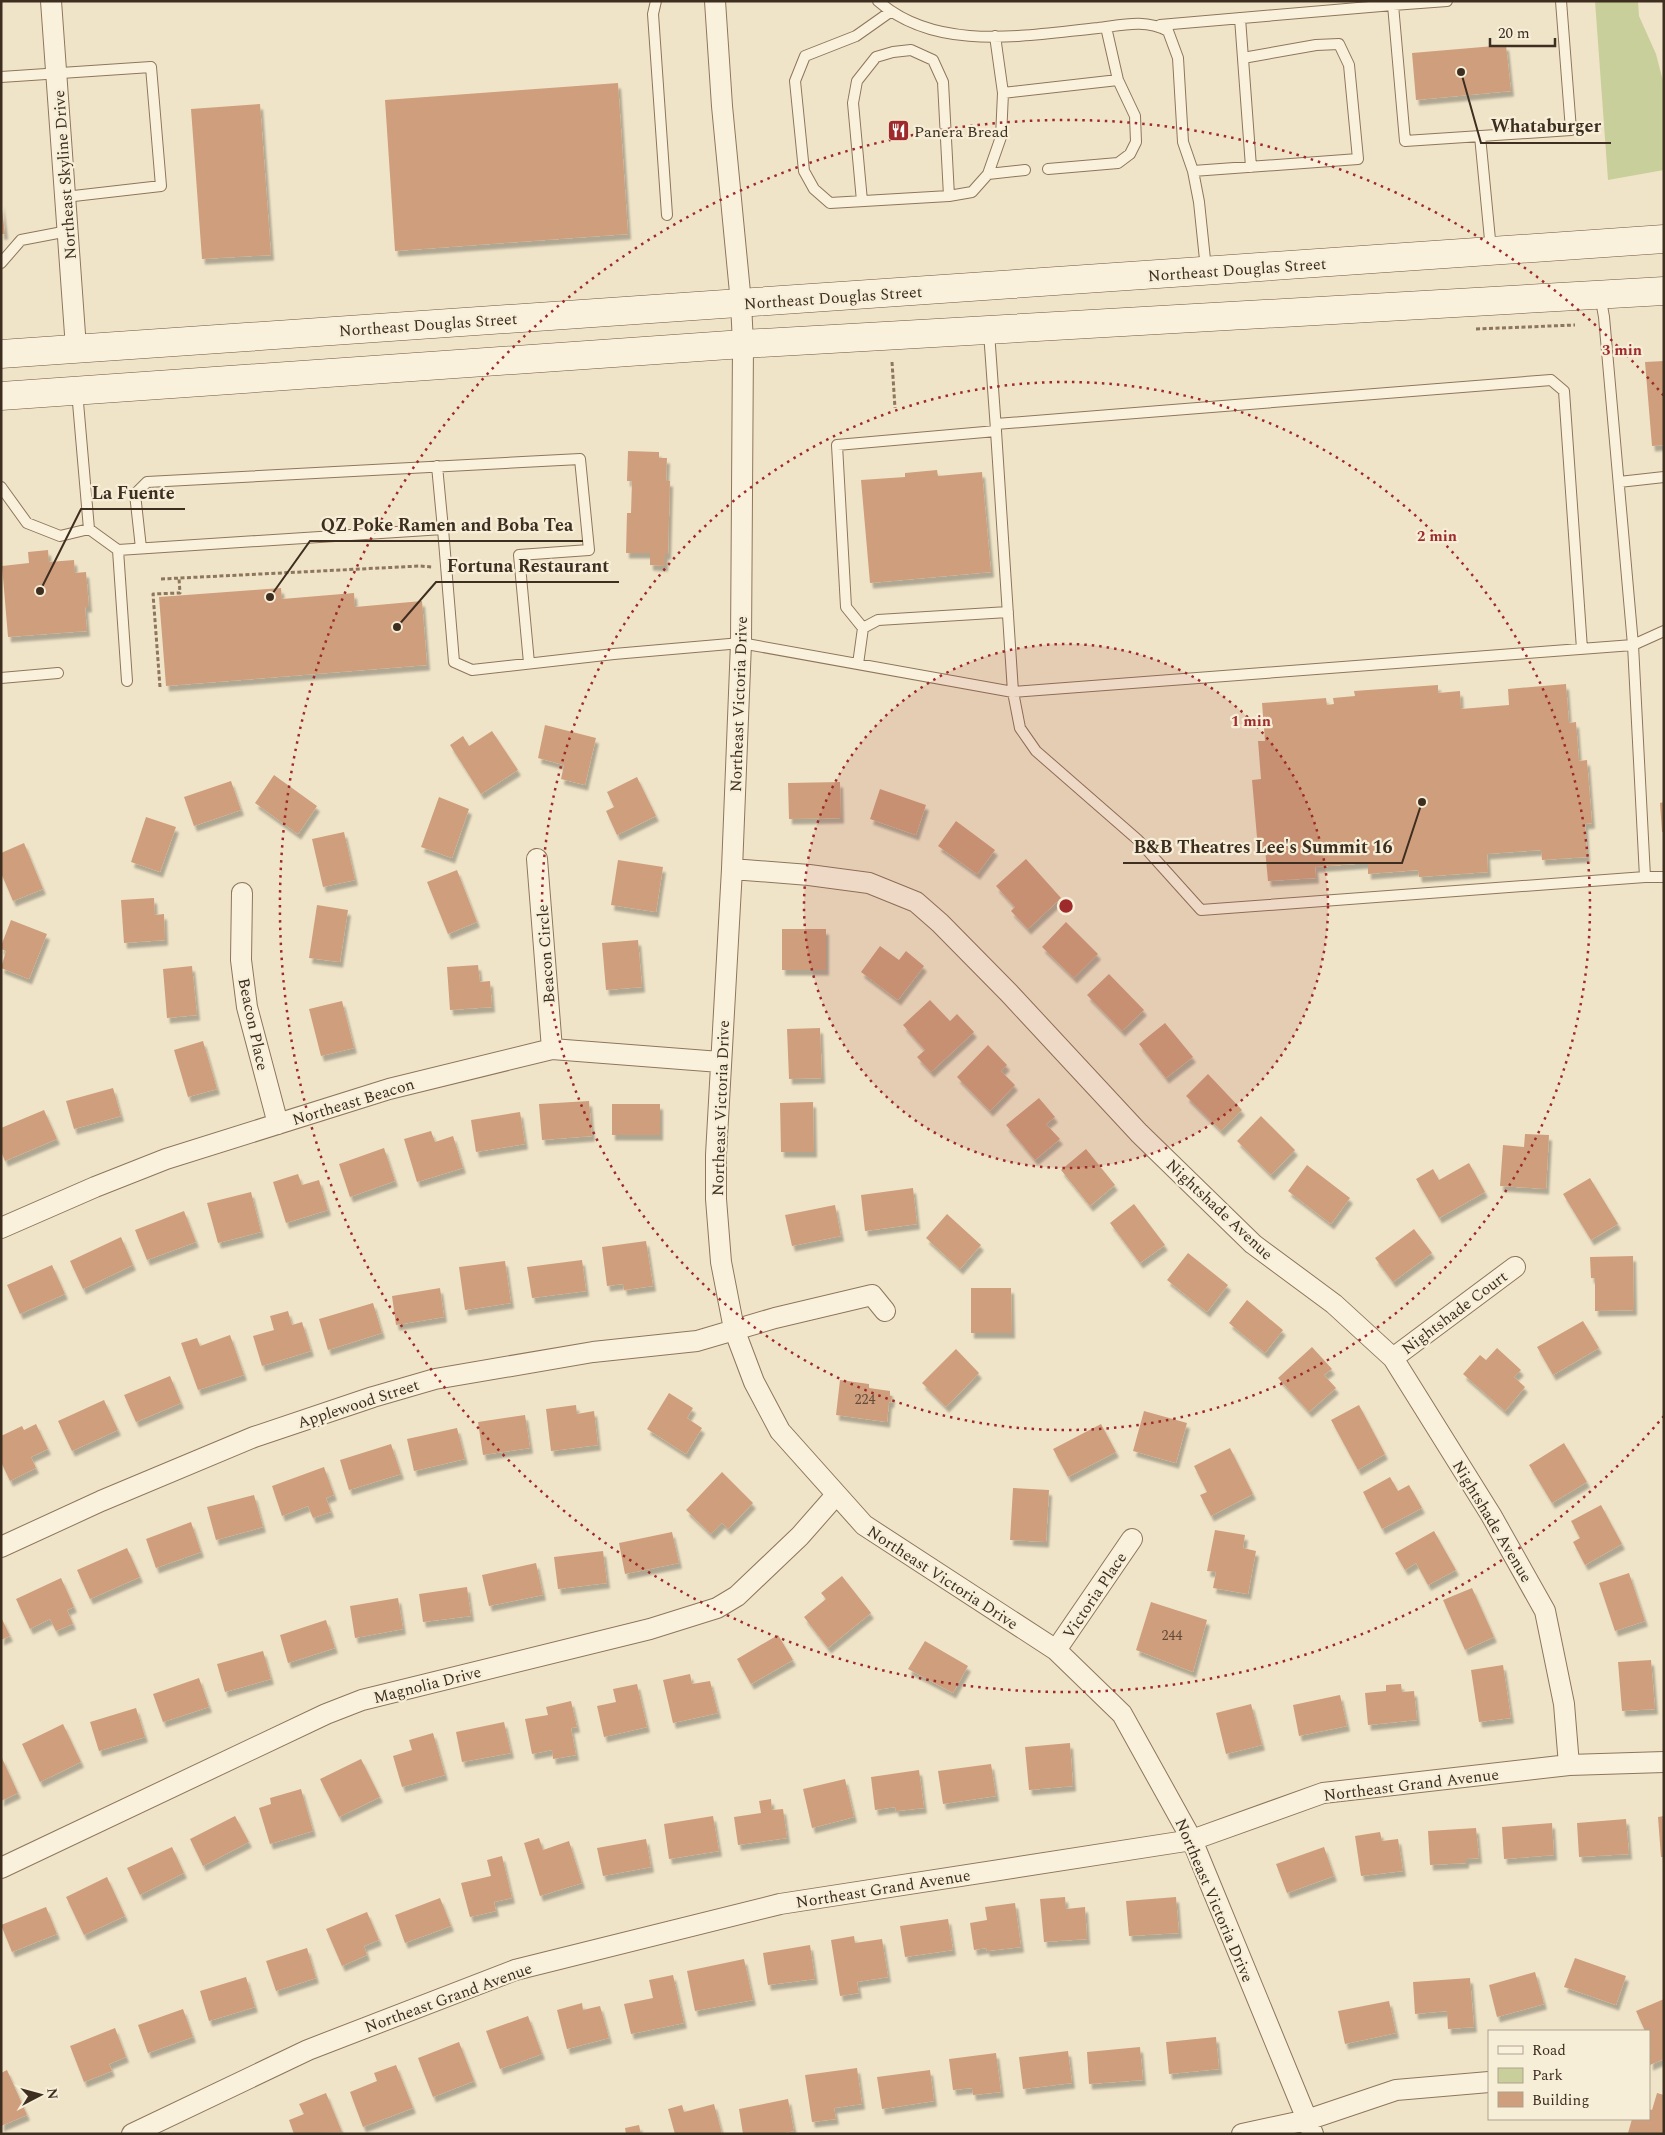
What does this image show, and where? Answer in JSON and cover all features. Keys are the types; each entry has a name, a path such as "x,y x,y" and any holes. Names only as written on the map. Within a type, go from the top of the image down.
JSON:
{"main road":[{"name":"Northeast Douglas Street","path":"1,354 1664,239"},
{"path":"1,396 743,344 1664,291"},
{"path":"33,394 62,382 72,370 76,348"}],"street":[{"name":"Northeast Skyline Drive","path":"52,1 76,348"},
{"name":"Northeast Victoria Drive","path":"715,1 722,106 742,303 743,344 741,643 732,869 716,1155 716,1198 721,1262 734,1329 754,1382 780,1431 864,1525 1056,1650 1122,1714 1192,1840 1310,2127"},
{"name":"Beacon Circle","path":"537,859 552,1049"},
{"name":"Nightshade Avenue","path":"732,869 809,874 869,883 916,902 940,923 1002,986 1139,1133 1253,1244 1334,1304 1393,1358 1491,1515 1545,1611 1564,1704 1569,1765"},
{"name":"Beacon Place","path":"242,893 241,960 247,1008 278,1124"},
{"name":"Northeast Beacon","path":"1,1228 95,1187 166,1159 388,1089 552,1049 720,1062"},
{"name":"Nightshade Court","path":"1393,1358 1515,1267"},
{"name":"Applewood Street","path":"1,1547 101,1500 254,1437 373,1397 436,1379 593,1352 697,1342 734,1329 872,1295 885,1311"},
{"name":"Magnolia Drive","path":"1,1868 326,1714 362,1700 650,1629 717,1608 737,1596 800,1536 836,1495"},
{"name":"Victoria Place","path":"1056,1650 1132,1539"},
{"name":"Northeast Grand Avenue","path":"132,2134 308,2050 515,1970 780,1904 1192,1840 1323,1793 1569,1765 1664,1762"},
{"path":"1242,2134 1310,2127 1396,2090 1488,2082"}],"lane":[{"path":"656,1 653,14 667,215"},
{"path":"878,1 890,12 906,21 952,34 1010,37 1147,23 1168,31 1178,58 1183,142 1193,171 1206,271"},
{"path":"1159,26 1240,18 1317,6 1393,5 1447,1"},
{"path":"1393,5 1405,141 1571,130 1561,1"},
{"path":"890,12 856,36 805,56 795,81 804,171 814,188 830,203 949,196 972,192 988,174 1001,137 1002,93 995,36"},
{"path":"1240,18 1251,167"},
{"path":"1048,168 1118,164 1130,154 1136,142 1135,116 1118,80 1106,27"},
{"path":"1193,171 1358,158 1349,65 1339,44 1316,45 1243,58"},
{"path":"862,201 853,103 857,81 876,57 893,52 911,50 933,60 943,82 949,196"},
{"path":"1,77 151,67 161,186 65,197"},
{"path":"1002,93 1118,80"},
{"path":"1480,136 1491,251"},
{"path":"988,174 1025,170"},
{"path":"1,263 21,240 68,231"},
{"path":"1600,294 1604,317 1633,645 1645,877"},
{"path":"989,329 1013,692 1020,728 1036,751 1138,840 1201,910 1664,877"},
{"path":"858,664 863,628 846,607 837,445 996,427 1551,380 1564,391 1582,649"},
{"path":"77,391 89,529 118,550 442,529"},
{"path":"140,548 135,494 147,482 580,459 589,550 519,555 529,663"},
{"path":"437,466 454,662 472,670 741,643 1013,692 1633,645 1664,631"},
{"path":"1619,482 1664,477"},
{"path":"1,487 27,523 60,536 89,529"},
{"path":"118,550 127,681"},
{"path":"863,628 878,620 1008,612"},
{"path":"1,678 58,673"}],"path":[{"path":"892,362 895,408"},
{"path":"161,579 420,566 433,567 446,572"},
{"path":"160,686 153,594 180,593 179,578"}],"green space":[{"path":"1595,1 1638,1 1639,16 1656,54 1664,85 1664,170 1608,180"}],"building":[{"path":"1506,45 1511,91 1416,100 1412,53"},
{"path":"618,83 628,234 395,251 385,100"},
{"path":"260,104 271,255 202,259 191,109"},
{"path":"1,201 5,234 1,234"},
{"path":"1664,361 1664,445 1652,446 1645,362"},
{"path":"628,451 659,452 659,458 667,458 666,481 670,481 668,554 665,554 665,566 650,565 650,553 626,553 627,513 631,513 632,481 627,481"},
{"path":"937,470 938,476 982,472 991,572 870,583 861,480 905,477 905,473"},
{"path":"48,550 49,562 74,560 75,573 86,572 89,607 85,607 87,631 8,637 2,566 29,563 28,552"},
{"path":"281,588 282,599 354,593 355,607 422,601 427,665 166,686 159,597"},
{"path":"1566,684 1569,723 1576,722 1579,761 1587,760 1592,823 1585,824 1587,857 1542,860 1541,850 1487,854 1488,872 1419,877 1418,870 1368,874 1368,863 1315,867 1316,878 1268,881 1265,849 1258,849 1252,780 1261,779 1258,741 1265,741 1262,703 1326,698 1327,705 1334,704 1333,698 1355,696 1354,691 1438,685 1438,693 1460,691 1461,709 1509,705 1508,689"},
{"path":"545,725 596,738 585,785 561,779 564,765 538,758"},
{"path":"492,731 518,770 481,794 450,745 463,736 469,746"},
{"path":"274,775 317,806 298,834 255,803"},
{"path":"637,777 656,816 617,835 606,811 614,807 607,792"},
{"path":"231,781 241,810 194,826 184,797"},
{"path":"840,782 841,818 789,819 788,783"},
{"path":"880,789 926,805 916,835 870,819"},
{"path":"439,797 469,809 452,858 421,847"},
{"path":"1664,802 1664,832 1662,832 1660,803"},
{"path":"146,817 176,827 160,872 131,862"},
{"path":"956,821 995,850 977,874 938,846"},
{"path":"344,832 355,880 323,887 312,839"},
{"path":"24,843 43,889 13,901 1,873 1,853"},
{"path":"1026,859 1061,898 1028,929 1011,911 1015,907 996,886"},
{"path":"618,860 663,867 656,912 611,905"},
{"path":"457,870 477,922 448,934 427,882"},
{"path":"154,898 155,915 164,914 165,940 124,943 121,900"},
{"path":"317,905 348,910 340,962 309,958"},
{"path":"11,920 47,934 29,979 1,968 6,951 1,949 1,946"},
{"path":"1066,922 1098,954 1074,978 1042,947"},
{"path":"782,929 826,929 826,970 782,970"},
{"path":"638,940 642,987 606,990 602,943"},
{"path":"880,946 899,960 906,951 924,966 898,1000 861,972"},
{"path":"478,965 480,982 490,981 492,1007 450,1010 447,967"},
{"path":"192,966 197,1015 167,1018 163,969"},
{"path":"1109,974 1144,1010 1122,1031 1087,995"},
{"path":"930,1000 950,1021 957,1014 974,1032 931,1072 917,1057 925,1050 903,1025"},
{"path":"342,1001 354,1048 321,1056 309,1009"},
{"path":"1165,1023 1193,1057 1166,1078 1139,1044"},
{"path":"820,1028 822,1078 789,1079 787,1029"},
{"path":"203,1041 217,1089 188,1097 174,1050"},
{"path":"988,1045 1007,1065 1001,1071 1015,1085 990,1111 957,1077"},
{"path":"1208,1074 1242,1110 1221,1131 1186,1096"},
{"path":"113,1088 121,1116 74,1129 66,1101"},
{"path":"1039,1098 1055,1117 1046,1124 1060,1139 1035,1160 1006,1125"},
{"path":"589,1101 592,1136 542,1140 539,1104"},
{"path":"813,1102 814,1152 781,1152 780,1103"},
{"path":"612,1104 660,1104 660,1135 612,1135"},
{"path":"44,1110 57,1139 5,1161 1,1151 1,1128"},
{"path":"520,1112 525,1144 476,1152 471,1120"},
{"path":"1261,1116 1295,1150 1271,1175 1237,1141"},
{"path":"431,1131 435,1142 453,1136 463,1168 417,1182 404,1139"},
{"path":"1525,1134 1549,1135 1546,1189 1500,1186 1503,1145 1524,1147"},
{"path":"384,1148 395,1181 350,1197 339,1164"},
{"path":"1086,1149 1115,1185 1090,1206 1061,1170"},
{"path":"1469,1163 1485,1192 1439,1218 1416,1179 1433,1169 1439,1180"},
{"path":"1307,1165 1350,1198 1331,1224 1288,1191"},
{"path":"298,1174 302,1185 319,1180 328,1210 286,1223 273,1182"},
{"path":"1590,1178 1618,1224 1591,1240 1563,1194"},
{"path":"913,1188 917,1224 865,1231 861,1195"},
{"path":"251,1192 261,1232 218,1243 207,1203"},
{"path":"1134,1204 1165,1245 1140,1263 1110,1223"},
{"path":"835,1205 841,1236 792,1246 785,1215"},
{"path":"184,1211 196,1242 147,1260 135,1230"},
{"path":"947,1214 981,1245 960,1269 926,1238"},
{"path":"1414,1229 1432,1253 1393,1282 1375,1258"},
{"path":"121,1237 133,1265 83,1289 70,1261"},
{"path":"646,1241 653,1286 624,1290 623,1284 607,1286 602,1247"},
{"path":"1188,1253 1228,1285 1207,1312 1167,1280"},
{"path":"1633,1256 1634,1310 1595,1311 1595,1278 1591,1278 1590,1257"},
{"path":"582,1260 586,1291 532,1298 527,1267"},
{"path":"505,1261 511,1303 465,1310 459,1267"},
{"path":"52,1265 65,1294 20,1314 7,1285"},
{"path":"440,1288 444,1317 396,1325 392,1296"},
{"path":"971,1288 1011,1288 1012,1333 971,1333"},
{"path":"1247,1300 1283,1330 1265,1353 1229,1323"},
{"path":"373,1303 382,1333 328,1350 319,1319"},
{"path":"288,1311 292,1325 302,1322 311,1351 262,1366 253,1336 274,1330 270,1316"},
{"path":"1583,1321 1599,1348 1553,1375 1537,1347"},
{"path":"230,1335 244,1375 198,1390 181,1343 197,1338 200,1346"},
{"path":"1312,1347 1332,1369 1324,1375 1336,1388 1309,1412 1278,1378"},
{"path":"1497,1348 1521,1370 1514,1377 1525,1387 1505,1411 1463,1374 1480,1355 1486,1360"},
{"path":"956,1349 979,1373 946,1407 922,1383"},
{"path":"170,1376 181,1403 136,1422 124,1395"},
{"path":"840,1380 869,1384 869,1388 890,1391 890,1396 892,1396 891,1403 889,1402 887,1422 836,1415"},
{"path":"669,1393 693,1408 687,1418 702,1428 686,1454 647,1429"},
{"path":"104,1400 118,1430 72,1451 58,1421"},
{"path":"576,1405 577,1414 594,1411 598,1445 551,1451 546,1409"},
{"path":"1359,1405 1385,1454 1358,1470 1331,1420"},
{"path":"1144,1411 1187,1423 1176,1463 1133,1451"},
{"path":"525,1415 530,1448 483,1455 478,1422"},
{"path":"36,1424 48,1449 31,1457 36,1468 10,1481 1,1462 1,1436 22,1426 24,1430"},
{"path":"1101,1424 1116,1452 1068,1477 1053,1449"},
{"path":"457,1428 465,1459 414,1471 407,1439"},
{"path":"1564,1443 1587,1482 1552,1503 1529,1465"},
{"path":"391,1444 401,1474 349,1490 340,1460"},
{"path":"1230,1448 1253,1494 1211,1516 1200,1495 1207,1492 1194,1466"},
{"path":"324,1467 334,1495 326,1498 331,1512 313,1518 308,1506 282,1516 272,1486"},
{"path":"722,1472 753,1503 728,1529 722,1523 711,1534 686,1510"},
{"path":"1390,1477 1398,1491 1409,1485 1422,1508 1382,1529 1363,1492"},
{"path":"1013,1488 1049,1490 1046,1542 1010,1540"},
{"path":"254,1495 263,1527 216,1540 207,1507"},
{"path":"1601,1505 1622,1544 1585,1565 1573,1542 1580,1538 1571,1521"},
{"path":"191,1522 201,1552 156,1568 146,1539"},
{"path":"1215,1530 1245,1535 1243,1548 1256,1551 1248,1594 1213,1588 1216,1572 1207,1571"},
{"path":"1434,1531 1456,1570 1428,1585 1416,1563 1405,1570 1395,1553"},
{"path":"672,1532 679,1563 625,1574 619,1543"},
{"path":"127,1548 140,1577 90,1599 77,1570"},
{"path":"603,1551 607,1583 558,1589 554,1557"},
{"path":"536,1563 543,1595 489,1606 482,1575"},
{"path":"1629,1573 1645,1621 1615,1631 1599,1583"},
{"path":"842,1576 871,1613 828,1648 804,1617 826,1599 821,1593"},
{"path":"61,1578 74,1607 67,1610 73,1624 56,1631 50,1619 30,1629 16,1599"},
{"path":"467,1587 471,1616 423,1622 419,1594"},
{"path":"1472,1588 1494,1637 1465,1650 1443,1600"},
{"path":"398,1598 403,1629 355,1638 350,1606"},
{"path":"1151,1602 1207,1620 1193,1672 1136,1650"},
{"path":"1,1617 10,1636 1,1640"},
{"path":"326,1620 335,1648 288,1663 280,1635"},
{"path":"778,1635 793,1660 751,1684 737,1659"},
{"path":"925,1641 968,1666 953,1693 908,1669"},
{"path":"263,1651 271,1679 225,1692 217,1664"},
{"path":"1651,1660 1655,1709 1622,1711 1618,1662"},
{"path":"1503,1665 1511,1718 1479,1722 1471,1670"},
{"path":"690,1674 692,1684 710,1681 718,1713 673,1723 663,1680"},
{"path":"199,1678 209,1707 163,1722 153,1694"},
{"path":"637,1684 647,1727 604,1737 597,1706 616,1702 613,1689"},
{"path":"1401,1684 1402,1692 1414,1691 1417,1720 1368,1725 1365,1693 1386,1691 1386,1685"},
{"path":"1340,1695 1347,1726 1299,1736 1293,1705"},
{"path":"571,1701 577,1727 571,1728 576,1755 553,1759 552,1750 532,1754 525,1719 548,1715 546,1707"},
{"path":"1251,1704 1262,1745 1226,1754 1216,1713"},
{"path":"136,1708 145,1737 99,1751 90,1722"},
{"path":"504,1722 511,1753 462,1762 456,1732"},
{"path":"63,1724 81,1762 40,1782 22,1744"},
{"path":"433,1733 445,1775 402,1787 393,1756 412,1750 409,1740"},
{"path":"1070,1743 1073,1786 1029,1790 1025,1747"},
{"path":"1,1756 18,1793 1,1801"},
{"path":"361,1759 380,1797 339,1817 320,1779"},
{"path":"991,1764 996,1796 943,1804 938,1771"},
{"path":"919,1770 924,1808 896,1811 895,1807 875,1810 871,1777"},
{"path":"845,1779 854,1817 812,1828 803,1789"},
{"path":"301,1789 313,1831 270,1844 259,1808 271,1804 270,1798"},
{"path":"771,1799 772,1810 783,1809 787,1838 738,1845 734,1817 761,1813 759,1801"},
{"path":"235,1816 249,1842 203,1866 190,1839"},
{"path":"713,1816 719,1851 669,1859 664,1824"},
{"path":"1664,1816 1664,1857 1661,1857 1658,1817"},
{"path":"1626,1819 1629,1854 1579,1857 1577,1823"},
{"path":"1552,1823 1554,1855 1504,1859 1502,1827"},
{"path":"1476,1828 1479,1858 1466,1859 1466,1863 1430,1865 1428,1831"},
{"path":"1380,1832 1382,1841 1398,1839 1403,1871 1361,1876 1355,1836"},
{"path":"539,1838 543,1850 569,1841 582,1883 540,1896 524,1843"},
{"path":"646,1839 651,1867 603,1876 597,1848"},
{"path":"172,1847 184,1873 140,1895 127,1868"},
{"path":"1324,1847 1334,1876 1287,1893 1276,1864"},
{"path":"502,1856 512,1898 494,1902 496,1911 470,1917 461,1883 491,1876 487,1860"},
{"path":"107,1877 125,1916 84,1935 66,1897"},
{"path":"1065,1897 1066,1909 1085,1907 1087,1939 1044,1942 1040,1899"},
{"path":"1176,1897 1179,1933 1129,1936 1126,1901"},
{"path":"440,1898 451,1926 405,1943 395,1915"},
{"path":"1015,1903 1021,1947 987,1951 986,1948 974,1950 970,1923 987,1920 985,1907"},
{"path":"46,1907 57,1934 12,1952 1,1925"},
{"path":"367,1912 379,1940 364,1946 367,1955 342,1966 326,1929"},
{"path":"948,1919 953,1950 905,1957 900,1926"},
{"path":"854,1936 855,1943 882,1939 888,1977 857,1982 859,1993 840,1996 831,1940"},
{"path":"810,1945 815,1979 768,1985 763,1953"},
{"path":"307,1948 316,1978 276,1991 266,1961"},
{"path":"1575,1958 1626,1976 1616,2005 1564,1987"},
{"path":"744,1959 753,2000 695,2011 687,1971"},
{"path":"1535,1972 1544,2004 1497,2017 1489,1985"},
{"path":"673,1975 684,2023 631,2034 624,2004 653,1998 649,1980"},
{"path":"246,1977 255,2007 209,2021 200,1991"},
{"path":"1470,1978 1474,2027 1448,2029 1447,2011 1415,2014 1413,1982"},
{"path":"1664,1999 1664,2059 1650,2065 1650,2030 1645,2030 1636,2011"},
{"path":"1389,2001 1396,2033 1345,2044 1338,2011"},
{"path":"582,2003 583,2010 600,2006 609,2038 567,2049 557,2010"},
{"path":"183,2009 193,2037 148,2053 138,2025"},
{"path":"528,2016 542,2054 500,2069 486,2031"},
{"path":"115,2028 126,2057 109,2064 112,2071 84,2082 70,2046"},
{"path":"1216,2037 1219,2069 1169,2074 1166,2042"},
{"path":"459,2042 474,2081 433,2097 418,2058"},
{"path":"1140,2047 1143,2080 1089,2084 1087,2052"},
{"path":"1068,2051 1072,2083 1023,2089 1019,2057"},
{"path":"996,2053 1001,2092 973,2095 972,2088 953,2090 949,2059"},
{"path":"396,2065 413,2108 363,2127 350,2092 377,2081 374,2073"},
{"path":"857,2068 862,2104 834,2108 836,2119 812,2122 805,2075"},
{"path":"7,2070 27,2115 1,2126 1,2073"},
{"path":"930,2070 934,2101 882,2109 877,2077"},
{"path":"326,2093 342,2132 294,2134 289,2120 304,2114 299,2104"},
{"path":"1657,2093 1664,2095 1664,2134 1628,2133 1632,2120 1650,2120 1650,2109 1652,2110"},
{"path":"788,2099 794,2131 779,2134 743,2134 739,2109"},
{"path":"714,2104 722,2134 675,2134 668,2109 682,2105 684,2112"},
{"path":"639,2125 641,2134 626,2134 625,2128"}],"place":[{"name":"Whataburger","path":"1461,72"},
{"name":"Panera Bread","path":"898,131"},
{"name":"La Fuente","path":"40,591"},
{"name":"QZ Poke Ramen and Boba Tea","path":"270,597"},
{"name":"Fortuna Restaurant","path":"397,627"},
{"name":"B&B Theatres Lee's Summit 16","path":"1422,802"}]}
